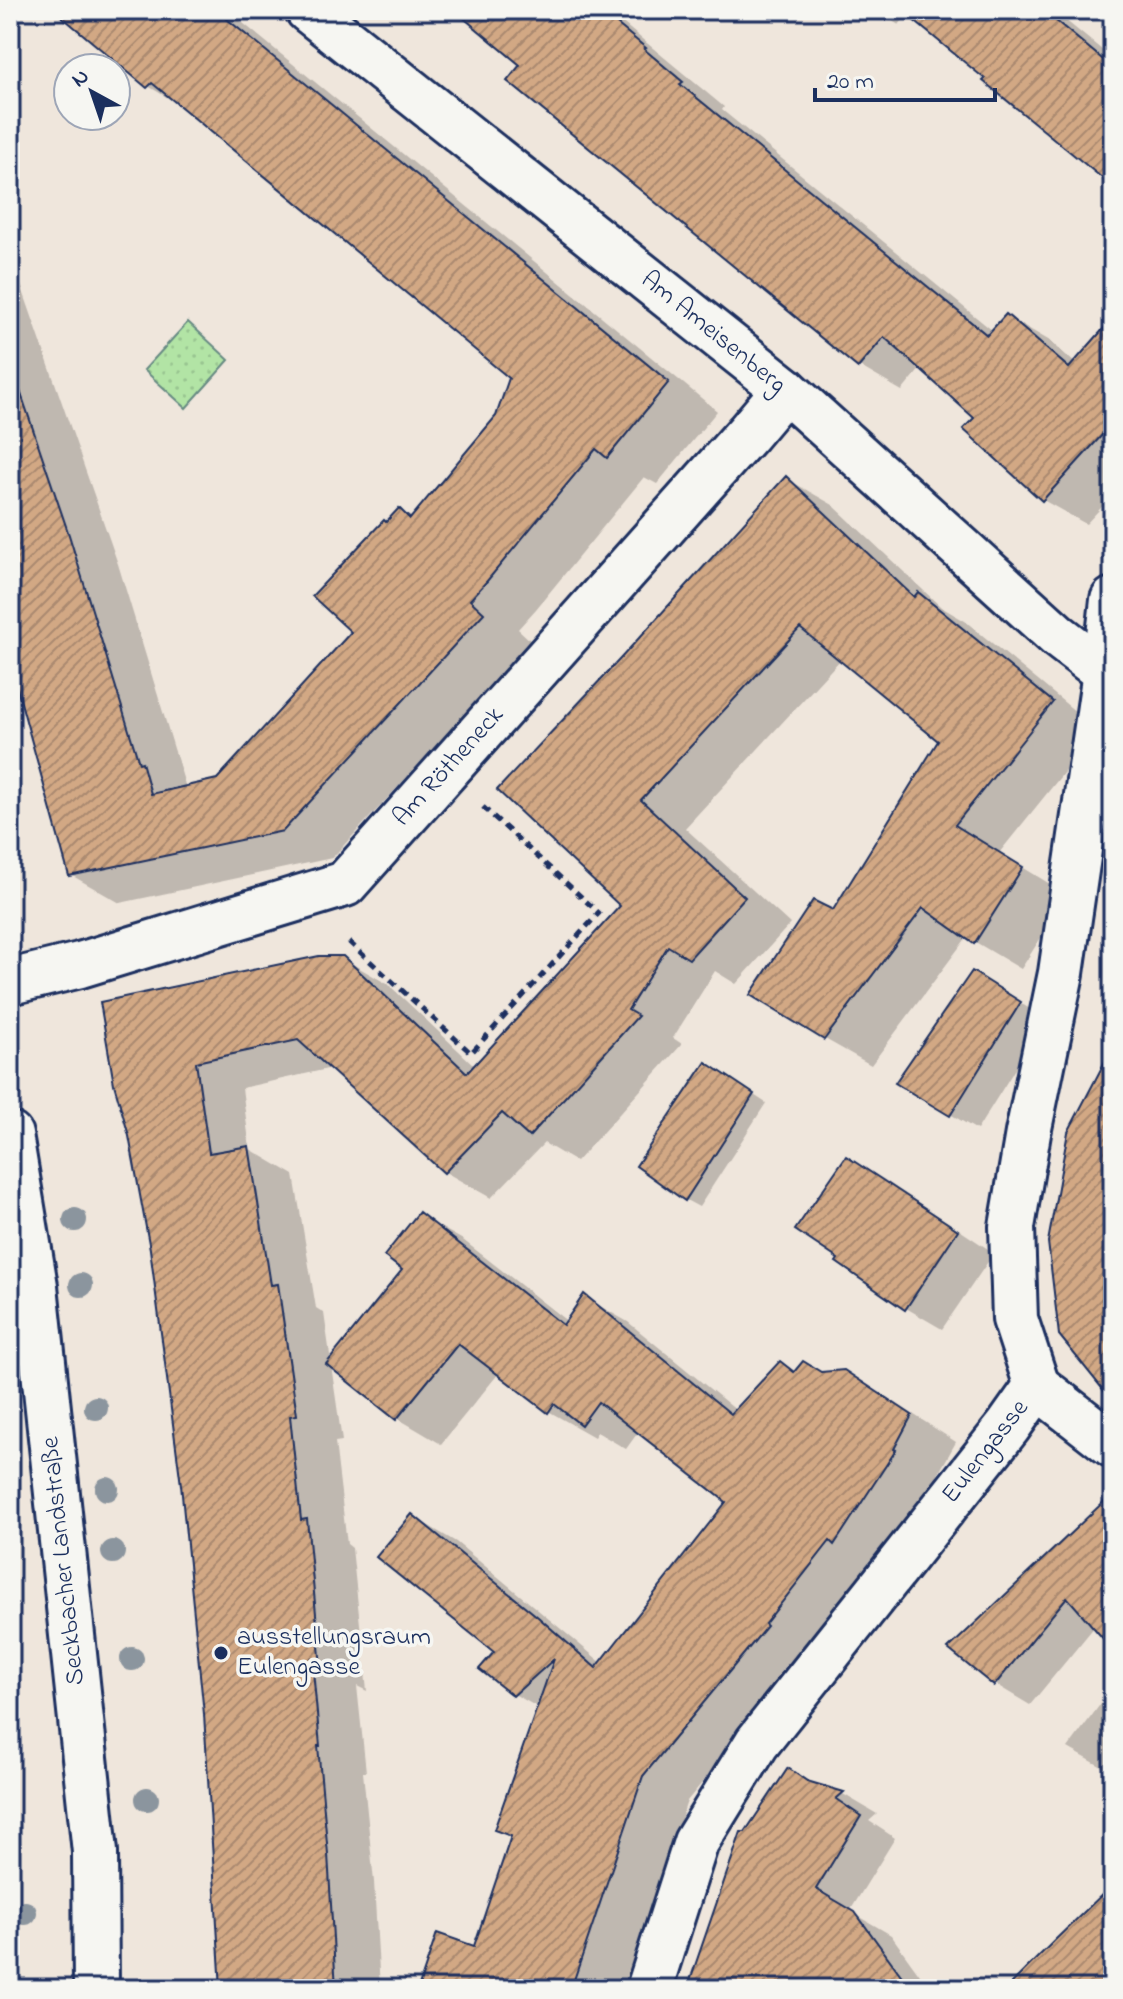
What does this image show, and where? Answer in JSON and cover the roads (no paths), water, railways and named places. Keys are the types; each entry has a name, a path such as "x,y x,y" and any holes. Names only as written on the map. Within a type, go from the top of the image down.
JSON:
{"street":[{"name":"Am Ameisenberg","path":"308,10 785,389 1058,636 1105,672"},
{"name":"Am Rötheneck","path":"10,982 80,965 345,884 785,389"},
{"name":"Eulengasse","path":"649,1989 696,1842 757,1743 1008,1427 1037,1386 1015,1319 1012,1227 1061,973 1113,600"},
{"name":"Seckbacher Landstraße","path":"10,1135 35,1286 95,1852 96,1989"},
{"path":"1037,1386 1113,1445"}],"place":[{"name":"ausstellungsraum Eulengasse","path":"221,1653"}]}
